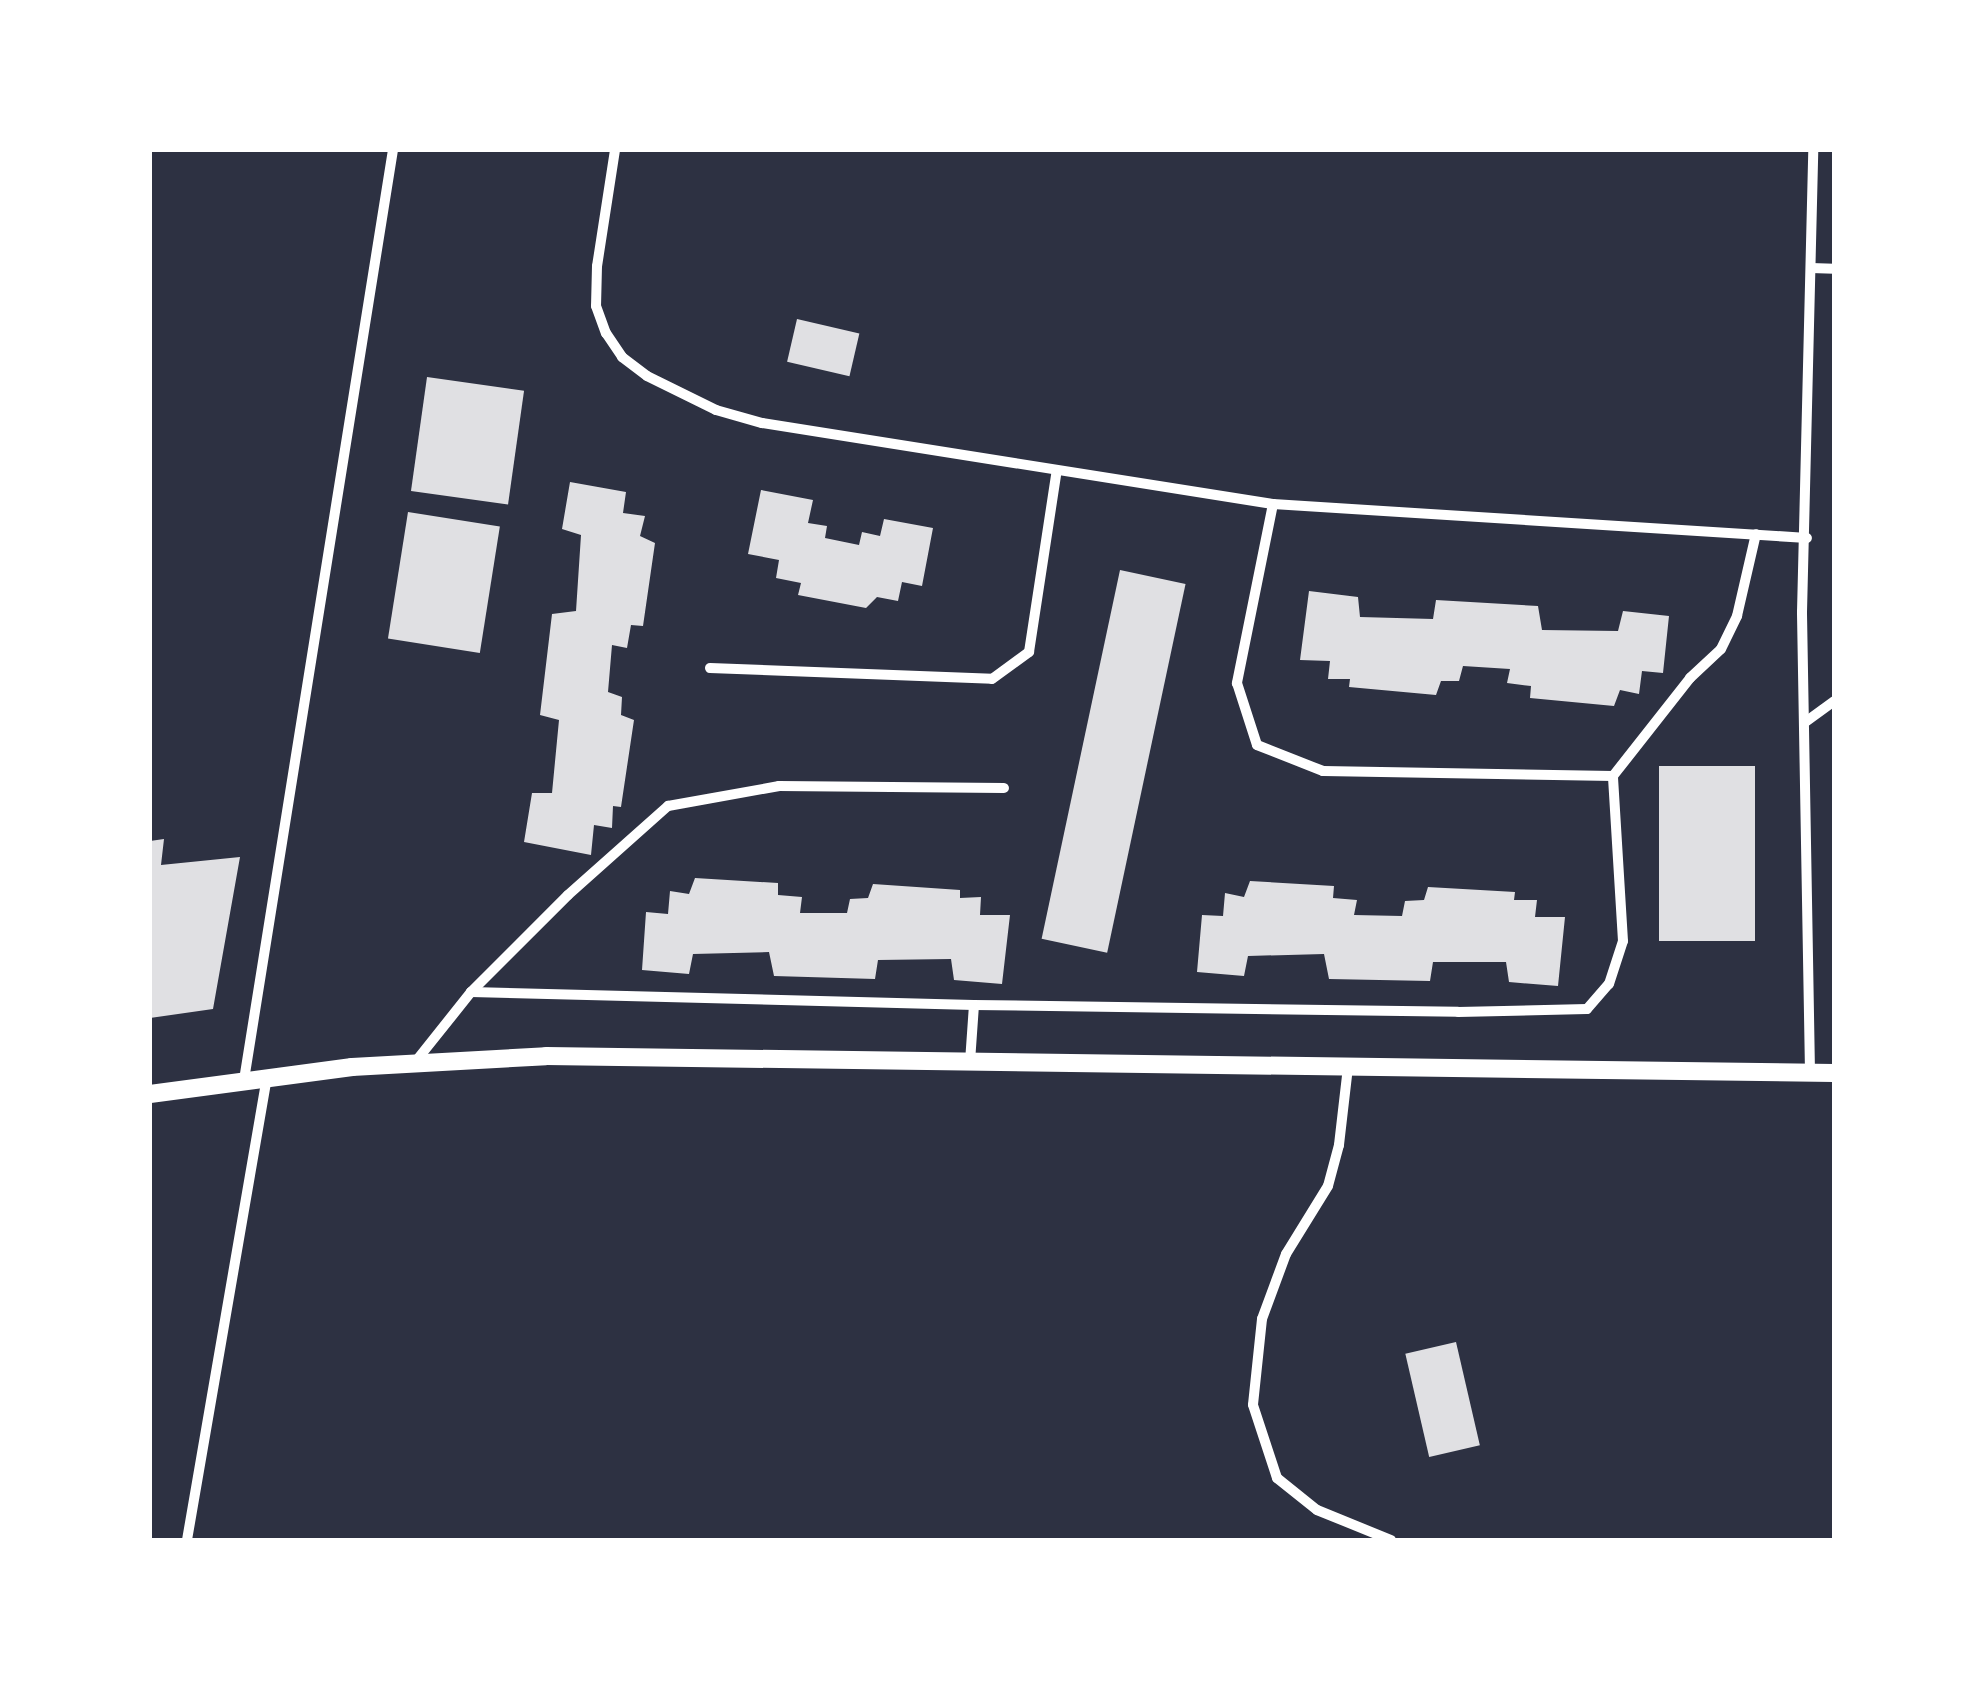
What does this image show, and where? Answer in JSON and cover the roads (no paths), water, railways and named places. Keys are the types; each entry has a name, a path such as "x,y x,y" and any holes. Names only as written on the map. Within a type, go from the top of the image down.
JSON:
{"street":[{"path":"244,1080 393,150"},
{"path":"615,150 596,306 606,333 622,357 646,376 716,410 762,423 1273,504 1807,538"},
{"path":"1810,1072 1802,612 1807,538 1813,150"},
{"path":"1810,268 1834,268"},
{"path":"710,668 992,679 1029,652 1057,470"},
{"path":"1273,504 1237,683 1256,745 1323,771 1613,776"},
{"path":"471,992 974,1005 1458,1012 1587,1009 1609,984 1623,942 1613,776 1690,678 1720,649 1737,616 1756,534"},
{"path":"1804,723 1834,701"},
{"path":"416,1062 471,992 568,895 668,806 780,786 1004,788"},
{"path":"970,1062 974,1005"},
{"path":"150,1094 416,1062 546,1056 1834,1073"},
{"path":"1348,1066 1339,1145 1328,1186 1286,1254 1262,1320 1253,1405 1276,1478 1317,1510 1391,1540"},
{"path":"187,1540 267,1077"}]}
